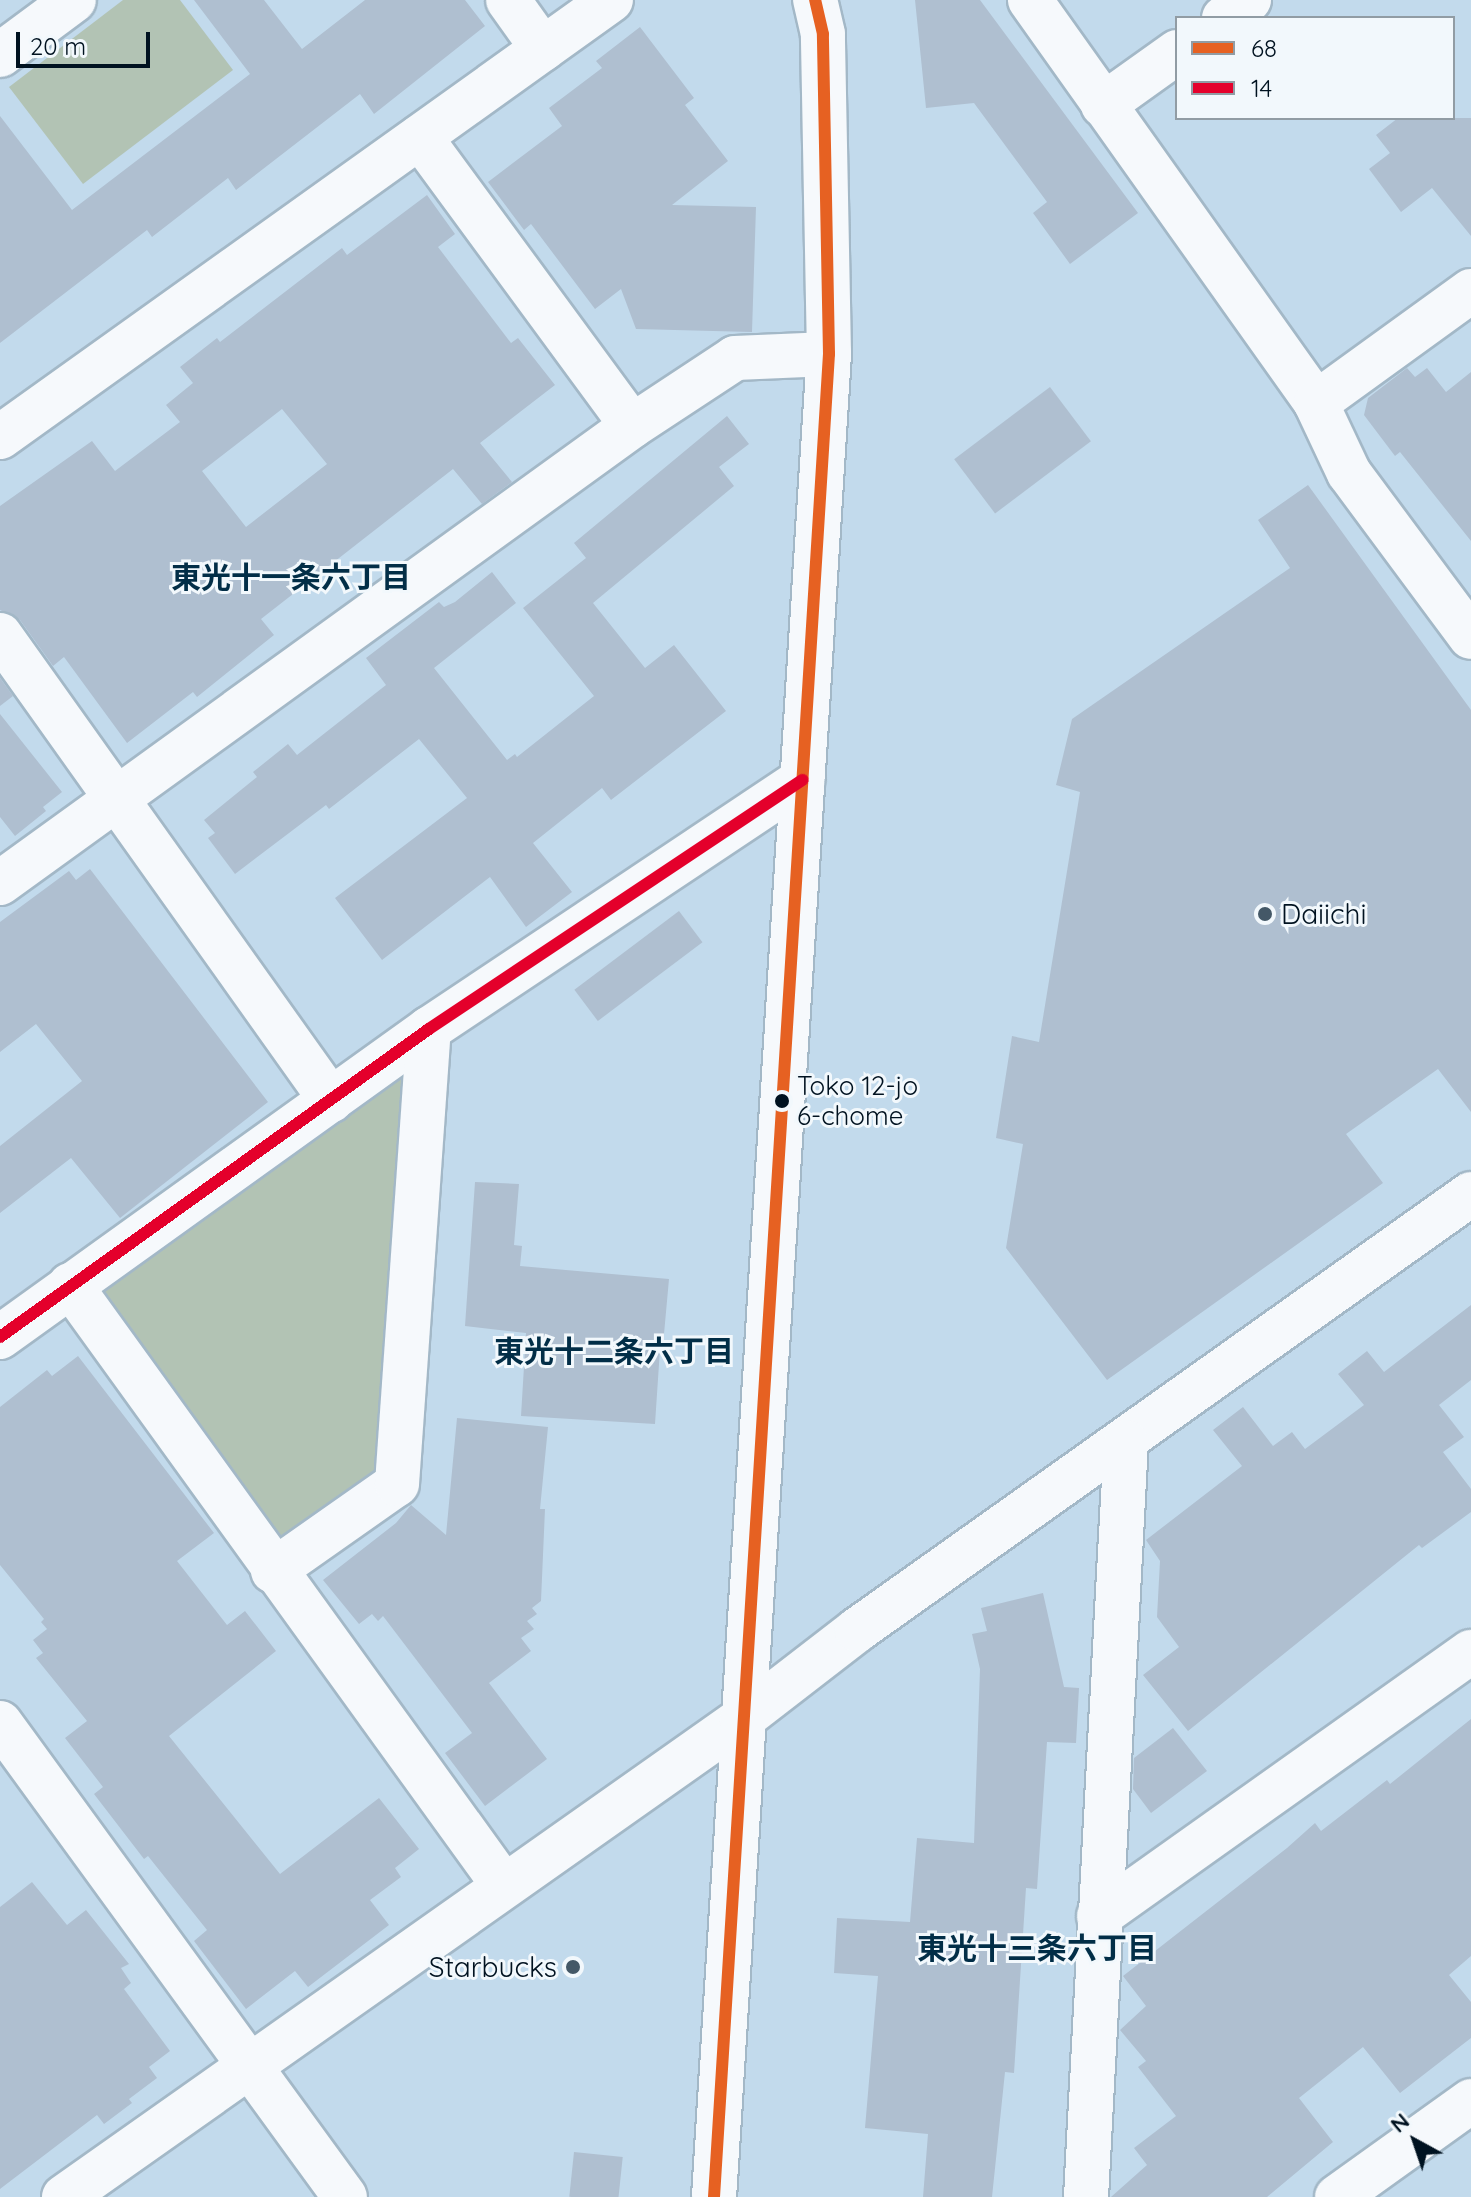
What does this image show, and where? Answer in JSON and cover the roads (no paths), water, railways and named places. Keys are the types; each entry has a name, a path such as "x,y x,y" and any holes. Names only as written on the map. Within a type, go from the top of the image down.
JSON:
{"street":[{"path":"0,55 74,0"},
{"path":"508,0 543,49"},
{"path":"0,437 611,0"},
{"path":"714,2197 829,354 823,34 815,0"},
{"path":"1030,0 1316,403 1349,473 1471,637"},
{"path":"1227,16 1249,0"},
{"path":"1103,105 1175,53"},
{"path":"420,137 632,426"},
{"path":"1316,403 1471,291"},
{"path":"0,883 632,426 735,358 829,354"},
{"path":"0,635 331,1100"},
{"path":"0,1337 429,1029 803,780"},
{"path":"273,1571 397,1484 429,1029"},
{"path":"64,2197 742,1719 857,1630 1126,1442 1471,1194"},
{"path":"70,1285 273,1571 504,1886"},
{"path":"1086,2197 1126,1442"},
{"path":"1099,1916 1471,1652"},
{"path":"0,1723 345,2197"},
{"path":"1337,2197 1471,2101"}],"place":[{"name":"Daiichi","path":"1265,914"},
{"name":"Toko 12-jo 6-chome","path":"782,1101"},
{"name":"Starbucks","path":"573,1967"}],"district":[{"name":"東光十一条六丁目","path":"291,577"},
{"name":"東光十二条六丁目","path":"614,1351"},
{"name":"東光十三条六丁目","path":"1037,1948"}]}
